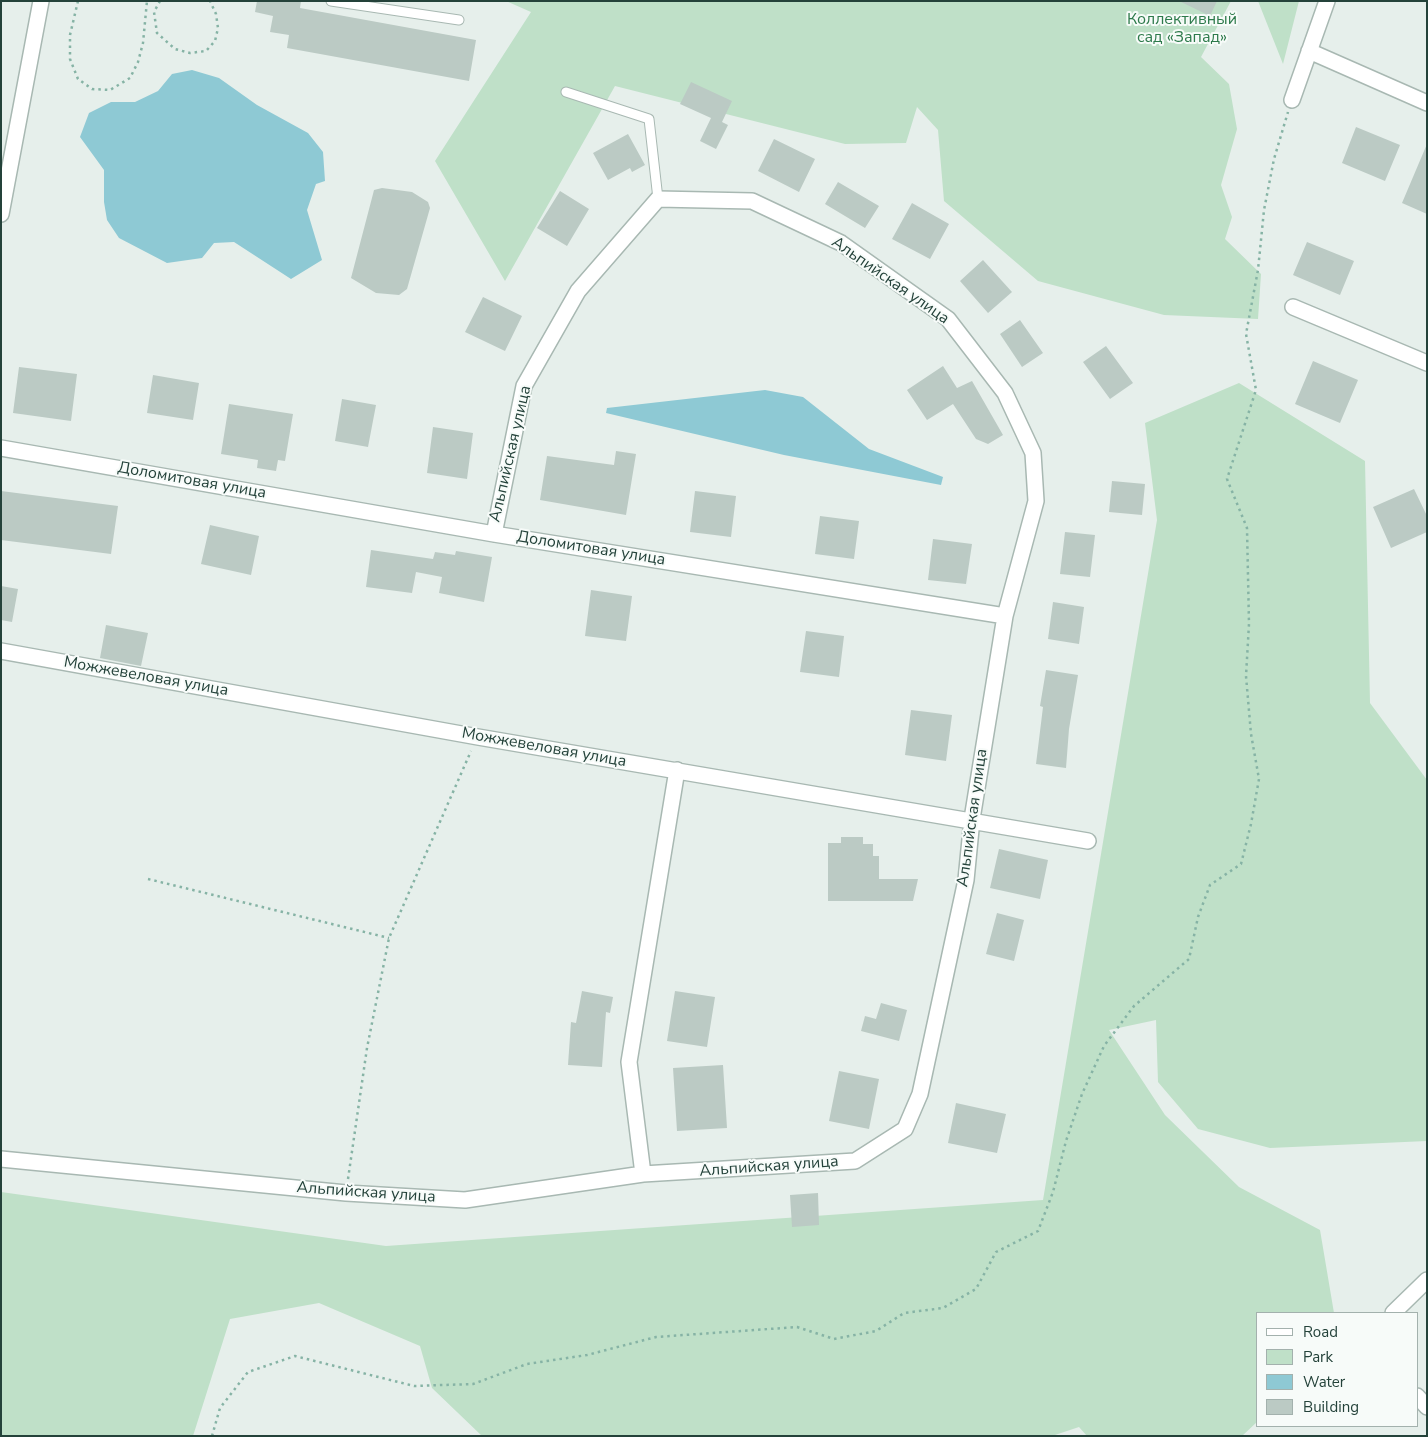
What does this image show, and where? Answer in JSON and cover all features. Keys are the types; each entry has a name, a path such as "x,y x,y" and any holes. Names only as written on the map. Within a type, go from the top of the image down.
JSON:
{"street":[{"path":"1,214 4,183 41,1"},
{"path":"1292,100 1327,1"},
{"path":"1309,51 1427,103"},
{"name":"Альпийская улица","path":"1,1159 346,1193 465,1200 643,1174 855,1161 905,1129 920,1094 966,880 972,819 1005,616 1036,501 1033,453 1005,393 948,319 841,243 752,201 658,200 578,291 524,386 494,534"},
{"path":"1293,307 1427,363"},
{"name":"Доломитовая улица","path":"1,448 494,534 1005,616"},
{"name":"Можжевеловая улица","path":"1,651 478,737 972,819 1088,841"},
{"path":"643,1174 629,1062 677,770"},
{"path":"1394,1312 1427,1280"},
{"path":"1418,1397 1427,1408"}],"lane":[{"path":"331,1 459,20"},
{"path":"566,92 649,119 658,200"}],"path":[{"path":"78,1 70,35 70,59 78,79 92,89 110,90 130,78 138,62 143,42 148,1"},
{"path":"160,1 154,12 157,33 175,49 190,53 206,51 215,41 218,28 216,14 210,1"},
{"path":"346,1193 367,1048 389,938 478,737"},
{"path":"148,879 389,938"}],"green space":[{"name":"Коллективный сад «Запад»","path":"506,1 1231,1 1201,57 1229,84 1237,129 1221,185 1232,217 1225,239 1261,274 1258,319 1164,315 1038,281 944,201 938,130 917,107 906,143 845,144 615,86 505,281 435,161 531,12"},
{"path":"1258,1 1299,1 1283,64"},
{"path":"1239,383 1365,461 1370,703 1427,780 1427,1141 1270,1148 1198,1129 1158,1082 1156,1020 1109,1030 1165,1115 1239,1187 1320,1230 1334,1312 1256,1312 1256,1423 1242,1436 1087,1436 1079,1427 1052,1436 482,1436 432,1388 420,1346 319,1303 230,1319 193,1436 1,1436 1,1192 386,1246 1043,1200 1157,520 1145,423"}],"water":[{"path":"192,70 219,78 257,105 308,133 323,152 325,181 316,184 307,210 322,260 291,279 234,242 214,243 202,258 167,263 119,238 107,220 104,202 104,170 80,137 89,113 111,102 135,102 158,91 172,74"},
{"path":"765,390 803,397 869,449 943,477 941,485 784,455 606,413 607,408"}],"building":[{"path":"257,1 301,1 300,8 476,40 469,81 287,48 289,35 270,32 273,16 255,12"},
{"path":"1179,1 1217,1 1210,16"},
{"path":"691,82 732,101 722,122 728,125 716,149 700,141 711,118 680,104"},
{"path":"1356,127 1400,145 1385,181 1342,163"},
{"path":"628,134 645,165 632,172 630,168 608,180 593,153"},
{"path":"774,139 815,159 799,192 758,171"},
{"path":"1427,144 1427,214 1402,203"},
{"path":"838,182 879,206 865,228 825,204"},
{"path":"382,188 412,192 428,202 430,208 407,289 399,295 376,293 351,278 374,190"},
{"path":"560,191 589,209 567,246 537,228"},
{"path":"912,203 949,224 930,259 892,239"},
{"path":"1307,242 1354,261 1340,295 1293,275"},
{"path":"983,260 1012,292 988,313 960,281"},
{"path":"483,297 522,316 505,351 465,332"},
{"path":"1020,320 1043,353 1022,367 1000,334"},
{"path":"1106,346 1133,383 1110,399 1083,362"},
{"path":"1313,361 1358,380 1340,423 1295,404"},
{"path":"943,366 957,388 972,381 1003,435 988,444 976,439 953,404 927,420 907,390"},
{"path":"19,367 77,374 71,421 13,413"},
{"path":"153,375 199,383 193,420 147,413"},
{"path":"342,399 376,405 368,447 335,441"},
{"path":"229,404 293,414 285,461 278,460 276,471 257,468 258,460 221,454"},
{"path":"433,427 473,433 467,479 427,473"},
{"path":"616,451 636,454 626,515 540,500 547,456 614,465"},
{"path":"1112,481 1145,484 1142,515 1109,512"},
{"path":"1414,489 1427,516 1427,532 1391,548 1373,507"},
{"path":"1,491 118,506 111,554 1,540"},
{"path":"695,491 736,496 731,537 690,532"},
{"path":"820,516 859,521 854,559 815,554"},
{"path":"210,525 259,536 251,575 201,564"},
{"path":"1065,532 1095,535 1090,577 1060,574"},
{"path":"933,539 972,544 966,584 928,580"},
{"path":"371,550 433,559 435,552 455,555 456,551 492,557 484,602 439,593 442,577 416,572 412,593 366,587"},
{"path":"1,586 18,589 12,622 1,620"},
{"path":"591,590 632,596 626,641 585,636"},
{"path":"1053,602 1084,607 1079,644 1048,639"},
{"path":"106,625 148,633 141,666 100,658"},
{"path":"806,631 844,636 839,677 800,672"},
{"path":"1046,670 1078,675 1069,729 1066,768 1036,764 1043,707 1040,706"},
{"path":"911,710 952,715 946,761 905,755"},
{"path":"841,837 863,837 863,844 873,844 873,856 879,856 879,879 918,879 913,901 828,901 828,843 841,843"},
{"path":"999,849 1048,860 1040,899 990,888"},
{"path":"997,913 1024,920 1014,961 986,954"},
{"path":"582,991 613,997 610,1013 606,1012 602,1067 568,1065 571,1022 576,1023"},
{"path":"675,991 715,997 707,1047 667,1041"},
{"path":"881,1003 907,1010 899,1041 861,1031 865,1016 876,1019"},
{"path":"723,1065 727,1128 677,1131 673,1068"},
{"path":"839,1071 879,1079 869,1129 829,1121"},
{"path":"956,1103 1006,1114 997,1153 948,1143"},
{"path":"818,1193 819,1225 792,1227 790,1195"}]}
